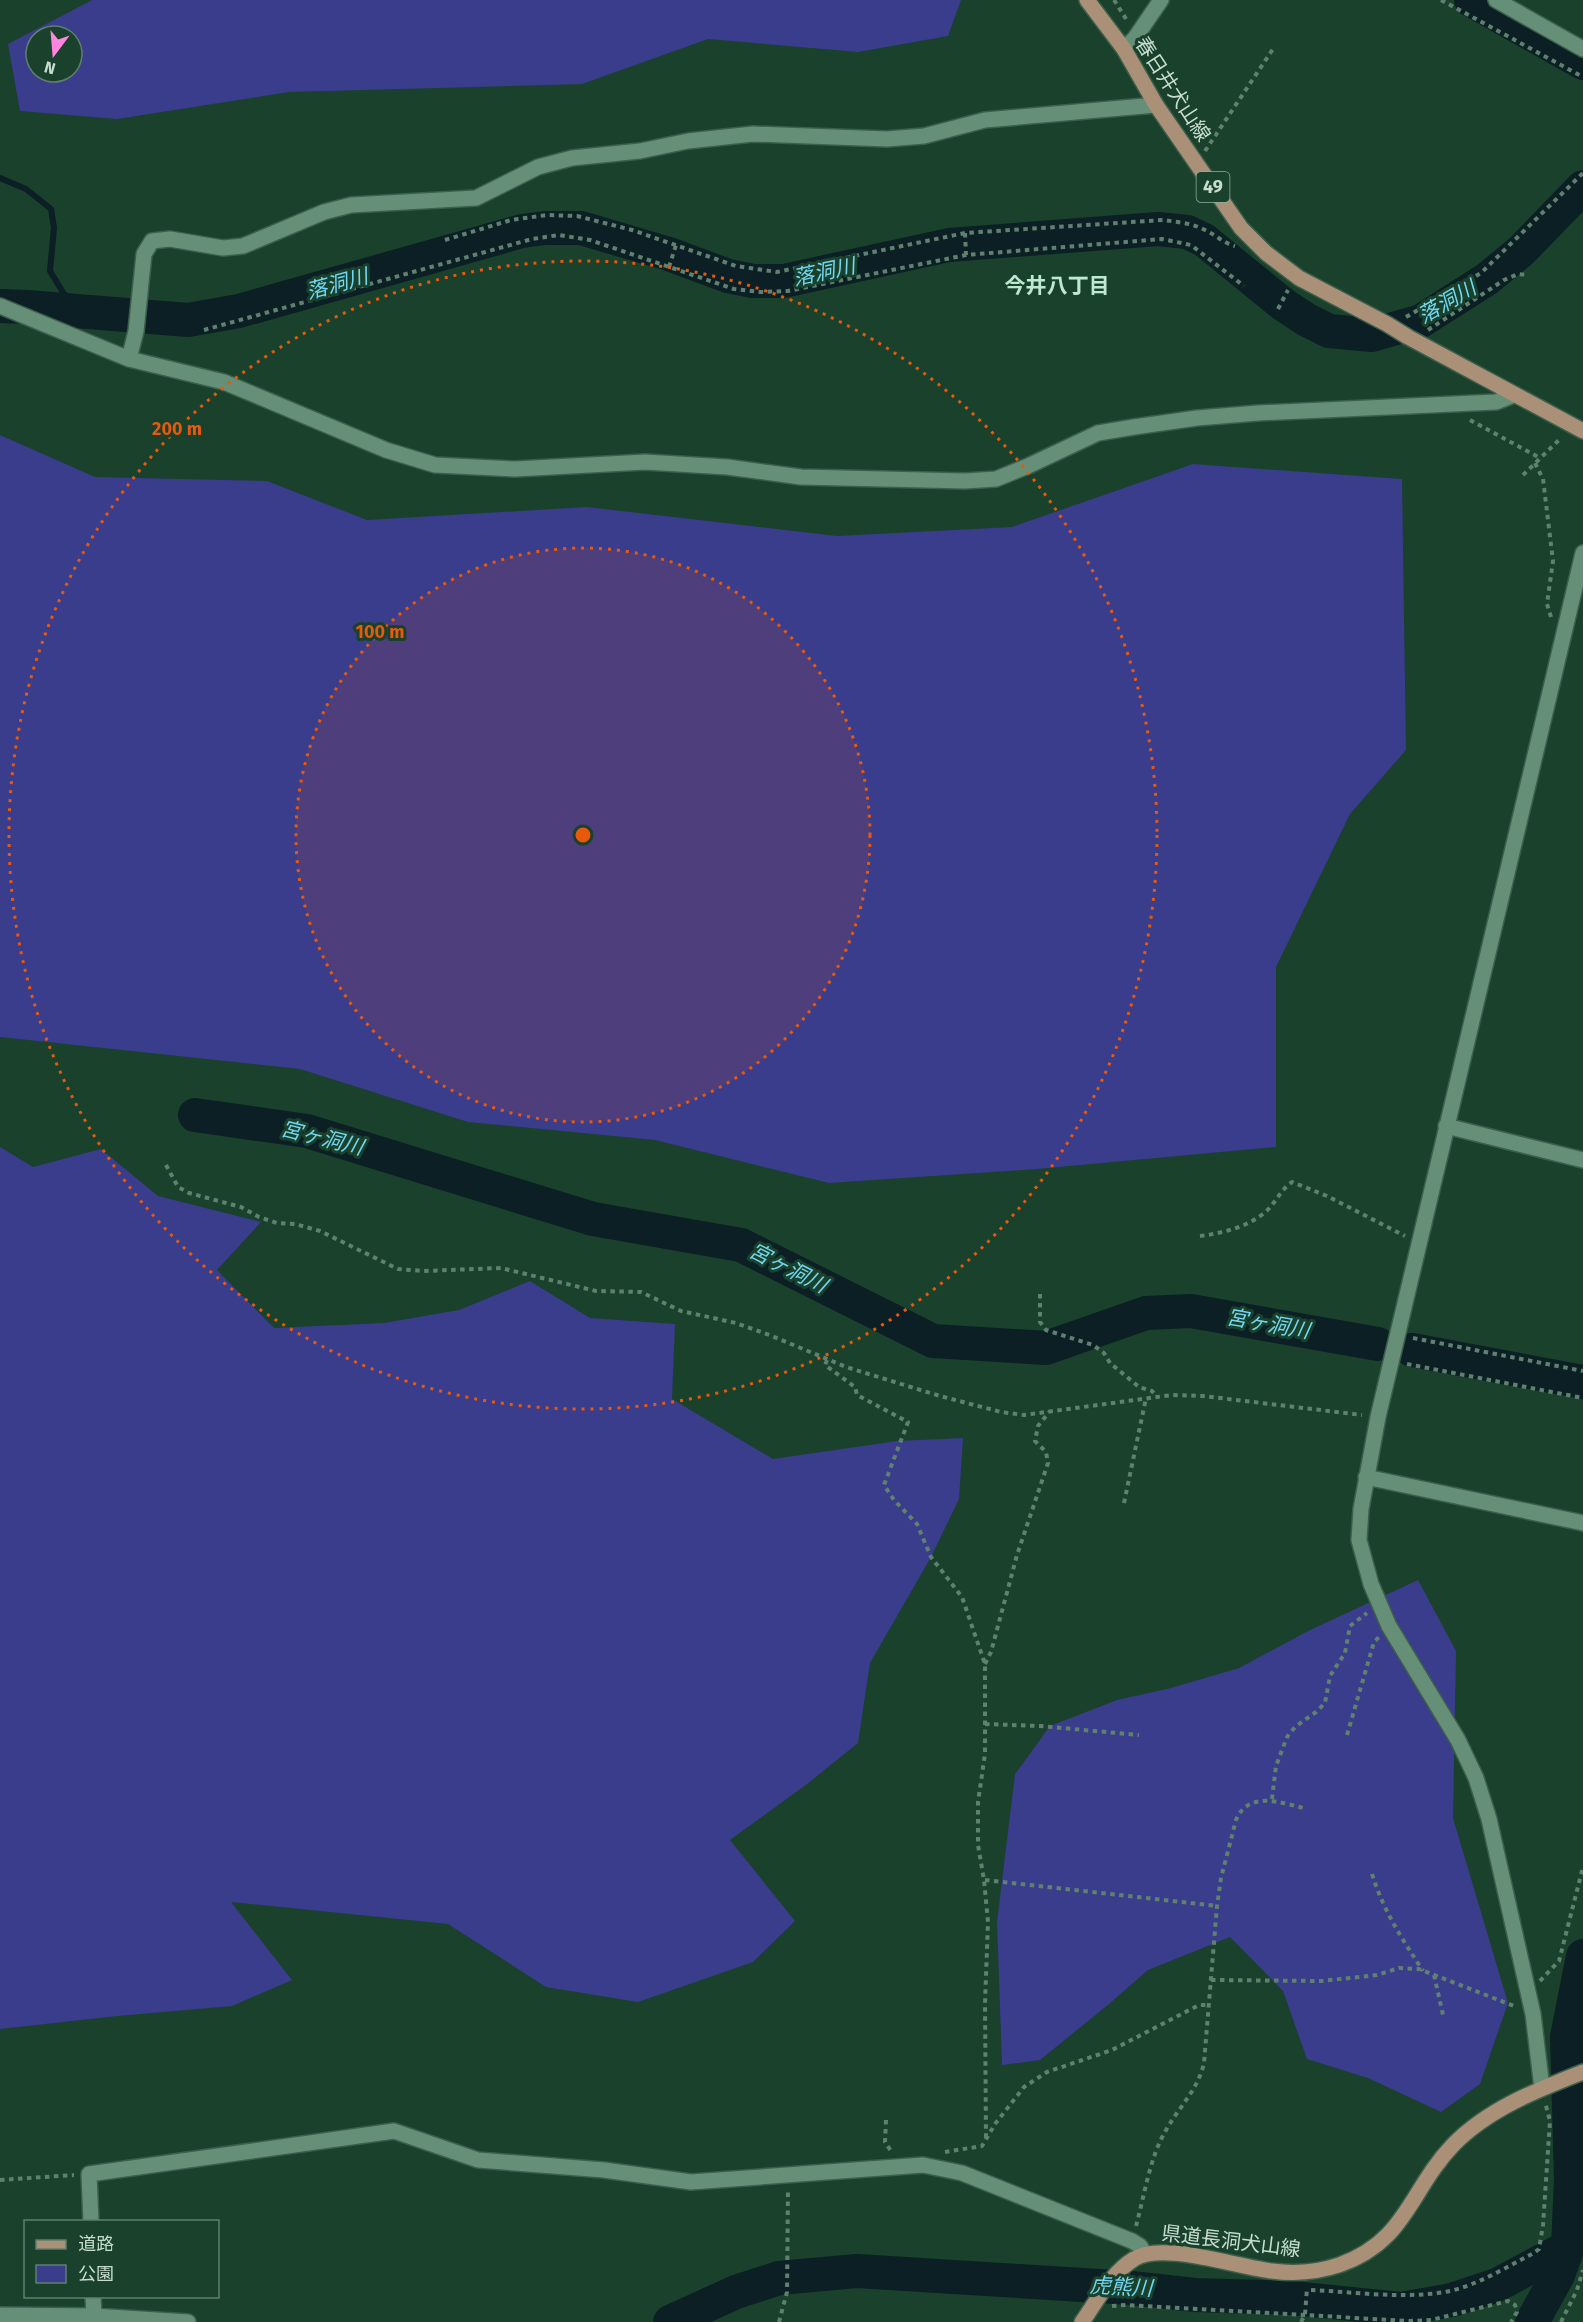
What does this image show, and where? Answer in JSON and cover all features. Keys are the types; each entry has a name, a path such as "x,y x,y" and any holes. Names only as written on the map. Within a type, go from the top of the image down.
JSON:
{"main road":[{"name":"春日井犬山線","path":"1087,0 1129,44 1156,105 1242,228 1266,253 1299,278 1578,429"},
{"name":"県道長洞犬山線","path":"1082,2322 1113,2278 1128,2263 1144,2253 1167,2252 1273,2271 1296,2272 1317,2271 1356,2258 1377,2245 1396,2228 1438,2163 1463,2136 1518,2100 1583,2072"}],"street":[{"path":"1129,44 1161,0"},
{"path":"1496,0 1583,49"},
{"path":"129,358 140,306 144,254 152,241 170,239 223,248 243,246 324,212 351,205 476,198 538,167 572,158 640,151 688,141 753,134 887,139 924,136 985,120 1156,105"},
{"path":"0,306 129,358 224,382 386,450 435,465 515,469 645,462 727,467 801,477 965,481 996,479 1098,433 1134,427 1197,418 1258,413 1496,402 1514,395"},
{"path":"1542,2088 1531,2007 1489,1820 1476,1778 1458,1740 1389,1626 1371,1584 1359,1540 1361,1509 1377,1417 1583,553"},
{"path":"1446,1126 1583,1161"},
{"path":"1366,1477 1583,1523"},
{"path":"91,2220 89,2174 394,2131 478,2160 604,2170 691,2182 923,2165 962,2173 1132,2241 1140,2246 1144,2253"},
{"path":"93,2298 94,2316"},
{"path":"0,2315 94,2316 188,2322"}],"path":[{"path":"1114,0 1128,22 1129,44"},
{"path":"1441,0 1583,76"},
{"path":"1195,161 1204,154 1273,49"},
{"path":"1387,324 1402,319 1481,273 1583,172"},
{"path":"445,240 511,220 547,215 577,216 632,230 736,266 777,272 965,233 1163,220 1190,224 1206,230 1226,243 1234,246 1241,245"},
{"path":"965,233 965,254"},
{"path":"204,330 532,238 558,235 590,240 735,289 760,292 788,291 965,254 1162,239 1191,245 1244,286"},
{"path":"669,266 676,246"},
{"path":"1412,339 1504,280 1518,274 1528,275"},
{"path":"1278,309 1287,292"},
{"path":"1443,406 1540,458"},
{"path":"1523,475 1540,458 1578,429"},
{"path":"1535,463 1543,479 1553,561 1547,604 1550,616 1565,629"},
{"path":"166,1166 178,1186 189,1192 241,1208 277,1223 295,1224 320,1231 398,1269 424,1271 501,1268 596,1291 641,1292 681,1311 736,1323 827,1360 940,1396 1001,1412 1024,1414 1157,1396 1203,1396 1377,1417"},
{"path":"1200,1236 1232,1230 1264,1213 1282,1189 1293,1182 1327,1196 1419,1244"},
{"path":"1040,1294 1040,1322 1046,1330 1088,1343 1104,1353 1110,1364 1139,1387 1152,1391 1157,1396"},
{"path":"1397,1335 1583,1371"},
{"path":"827,1360 825,1365 855,1387 858,1395 908,1422 884,1485 894,1500 917,1524 931,1557 962,1597 985,1664 985,1754 978,1802 978,1845 988,1922 985,2003 986,2139"},
{"path":"1391,1361 1583,1398"},
{"path":"1124,1503 1146,1398"},
{"path":"985,1664 991,1652 1017,1555 1048,1463 1046,1452 1035,1441 1038,1426 1050,1410"},
{"path":"1272,1799 1276,1766 1287,1737 1295,1727 1325,1703 1330,1676 1345,1653 1350,1626 1379,1603"},
{"path":"1347,1735 1374,1642 1389,1626"},
{"path":"985,1724 1040,1726 1139,1735"},
{"path":"1132,2241 1157,2148 1164,2132 1201,2079 1216,1906 1221,1878 1239,1813 1260,1800 1272,1799 1303,1808"},
{"path":"1527,1991 1543,1979 1559,1961 1583,1867"},
{"path":"1372,1874 1389,1918 1424,1971"},
{"path":"984,1880 1216,1906"},
{"path":"1211,1980 1322,1981 1377,1975 1399,1968 1434,1974 1519,2008 1531,2007"},
{"path":"1434,1974 1443,2015"},
{"path":"886,2120 885,2142 890,2150 923,2165 938,2153 982,2146 995,2124 1024,2087 1047,2072 1112,2050 1199,2005 1209,2005"},
{"path":"1301,2322 1305,2315 1307,2289 1406,2295 1446,2292 1474,2283 1539,2249 1543,2225 1550,2121 1542,2088"},
{"path":"0,2180 89,2174"},
{"path":"779,2322 787,2292 789,2197 786,2176"},
{"path":"1561,2322 1577,2290 1583,2270"},
{"path":"1095,2303 1410,2321 1431,2320 1508,2301 1515,2305 1517,2312 1511,2322"}],"green space":[{"path":"92,0 961,0 948,36 858,52 708,39 582,84 289,92 117,119 20,111 8,44 24,36 24,84 84,84 84,24 46,24"},
{"path":"0,435 95,477 267,481 367,520 587,507 837,536 1012,527 1193,464 1402,479 1406,750 1350,814 1276,967 1276,1147 1037,1169 829,1183 655,1140 468,1122 300,1069 0,1037"},
{"path":"0,1147 33,1167 101,1149 158,1196 261,1222 217,1270 274,1328 384,1323 459,1310 530,1281 590,1318 675,1324 672,1399 773,1459 897,1441 963,1438 959,1499 931,1557 870,1663 858,1743 807,1784 730,1840 795,1921 753,1962 638,2002 546,1987 448,1924 231,1902 292,1980 232,2006 0,2029"},
{"path":"1418,1580 1456,1651 1453,1818 1508,2003 1480,2084 1441,2112 1368,2078 1307,2059 1283,1991 1230,1937 1148,1970 1040,2060 1002,2065 997,1922 1015,1774 1050,1726 1117,1700 1171,1688 1239,1668 1310,1630"}],"waterway":[{"path":"1471,0 1583,63"},
{"path":"0,178 26,189 51,209 54,228 50,271 64,294 72,300 109,314"},
{"name":"落洞川","path":"0,306 188,320 239,311 522,231 545,228 581,228 669,254 728,276 753,281 784,281 949,245 1158,229 1187,232 1204,240 1284,305 1329,331 1372,335 1421,321 1487,279 1521,251 1583,187"},
{"name":"宮ヶ洞川","path":"195,1115 307,1131 593,1219 741,1245 933,1341 1046,1348 1146,1313 1191,1311 1378,1344"},
{"name":"宮ヶ洞川","path":"1412,1350 1583,1382"},
{"path":"1532,2322 1558,2275 1568,2247 1571,2178 1567,2037 1583,1956"},
{"name":"虎熊川","path":"670,2322 736,2292 779,2278 857,2271 1131,2288 1195,2295 1292,2298 1401,2309 1452,2300 1497,2285 1568,2247"}],"district":[{"name":"今井八丁目","path":"1057,286"}]}
